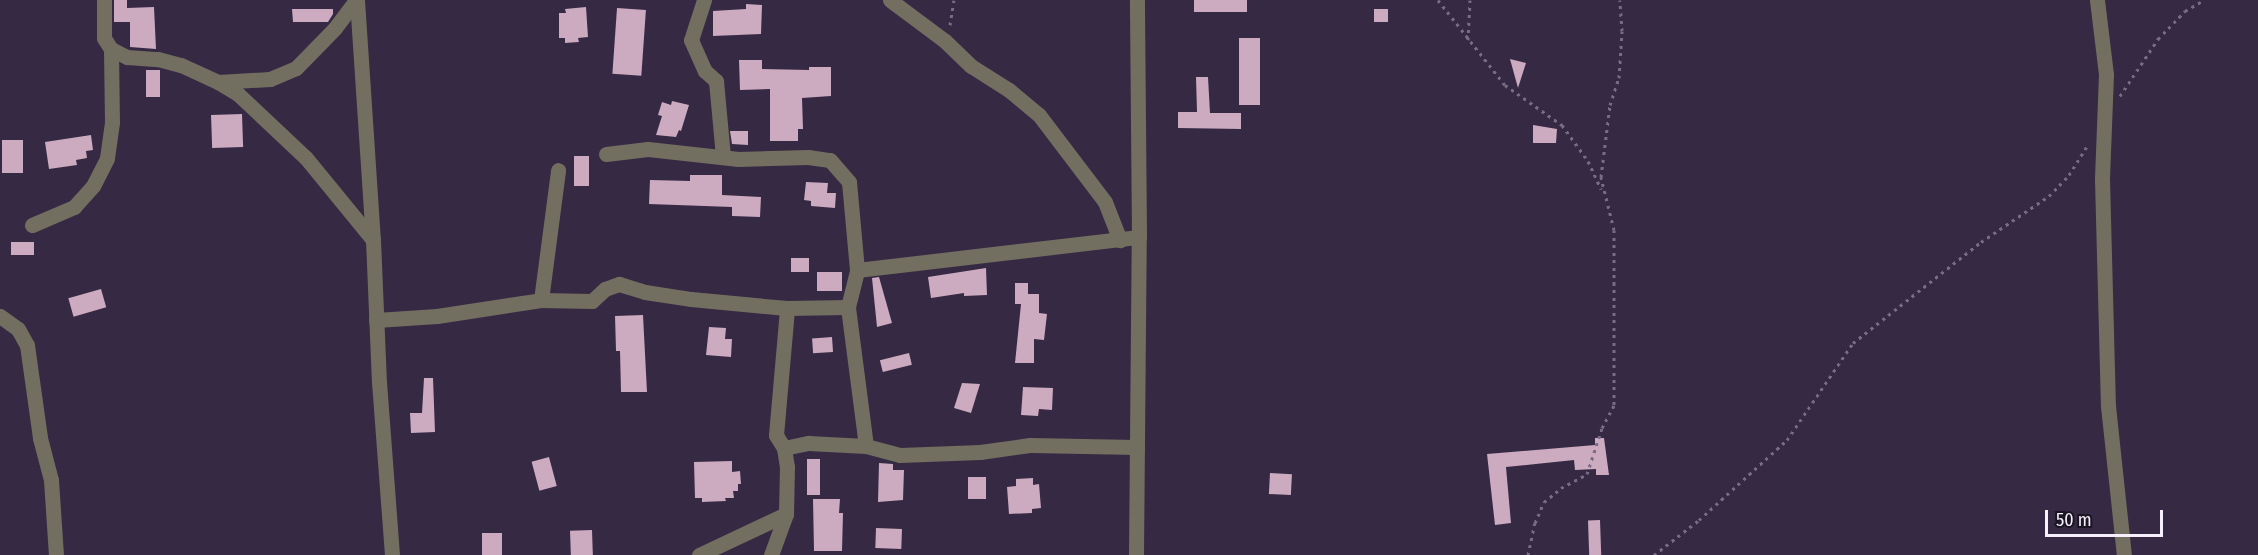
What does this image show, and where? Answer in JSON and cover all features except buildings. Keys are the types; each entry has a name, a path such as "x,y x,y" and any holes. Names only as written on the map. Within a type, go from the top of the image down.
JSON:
{"street":[{"path":"104,0 104,38 111,49 126,57 158,59 181,65 238,94 297,148 373,240"},
{"path":"218,82 270,79 296,68 335,28 356,0"},
{"path":"356,0 392,555"},
{"path":"704,0 691,40 705,71 716,81 723,156"},
{"path":"890,0 945,42 971,66 1010,90 1039,115 1105,202 1119,240"},
{"path":"1136,555 1139,237 1137,0"},
{"path":"2097,0 2106,74 2102,179 2108,406 2124,555"},
{"path":"32,225 74,207 93,186 107,158 112,122 111,49"},
{"path":"606,154 648,149 738,159 808,157 830,160 849,182 857,270 848,307 866,446"},
{"path":"541,300 558,170"},
{"path":"857,270 1139,237"},
{"path":"376,320 437,316 541,300 592,301 605,289 620,284 645,292 691,299 787,308 848,307"},
{"path":"771,555 786,514 787,467 784,448 776,435 787,308"},
{"path":"0,316 18,328 27,345 40,438 51,480 56,555"},
{"path":"784,448 808,443 866,446 900,455 980,452 1030,445 1137,447"},
{"path":"699,555 786,514"}],"path":[{"path":"945,42 954,0"},
{"path":"1438,0 1505,85 1562,125 1588,161 1602,192 1614,230 1614,405 1602,428 1587,474 1561,488 1544,502 1535,523 1528,555"},
{"path":"1468,40 1470,0"},
{"path":"1602,192 1601,177 1610,105 1619,78 1622,31 1620,0"},
{"path":"1654,555 1699,520 1787,440 1853,343 1981,242 2049,196 2069,175 2158,39 2185,11 2204,0"}]}
